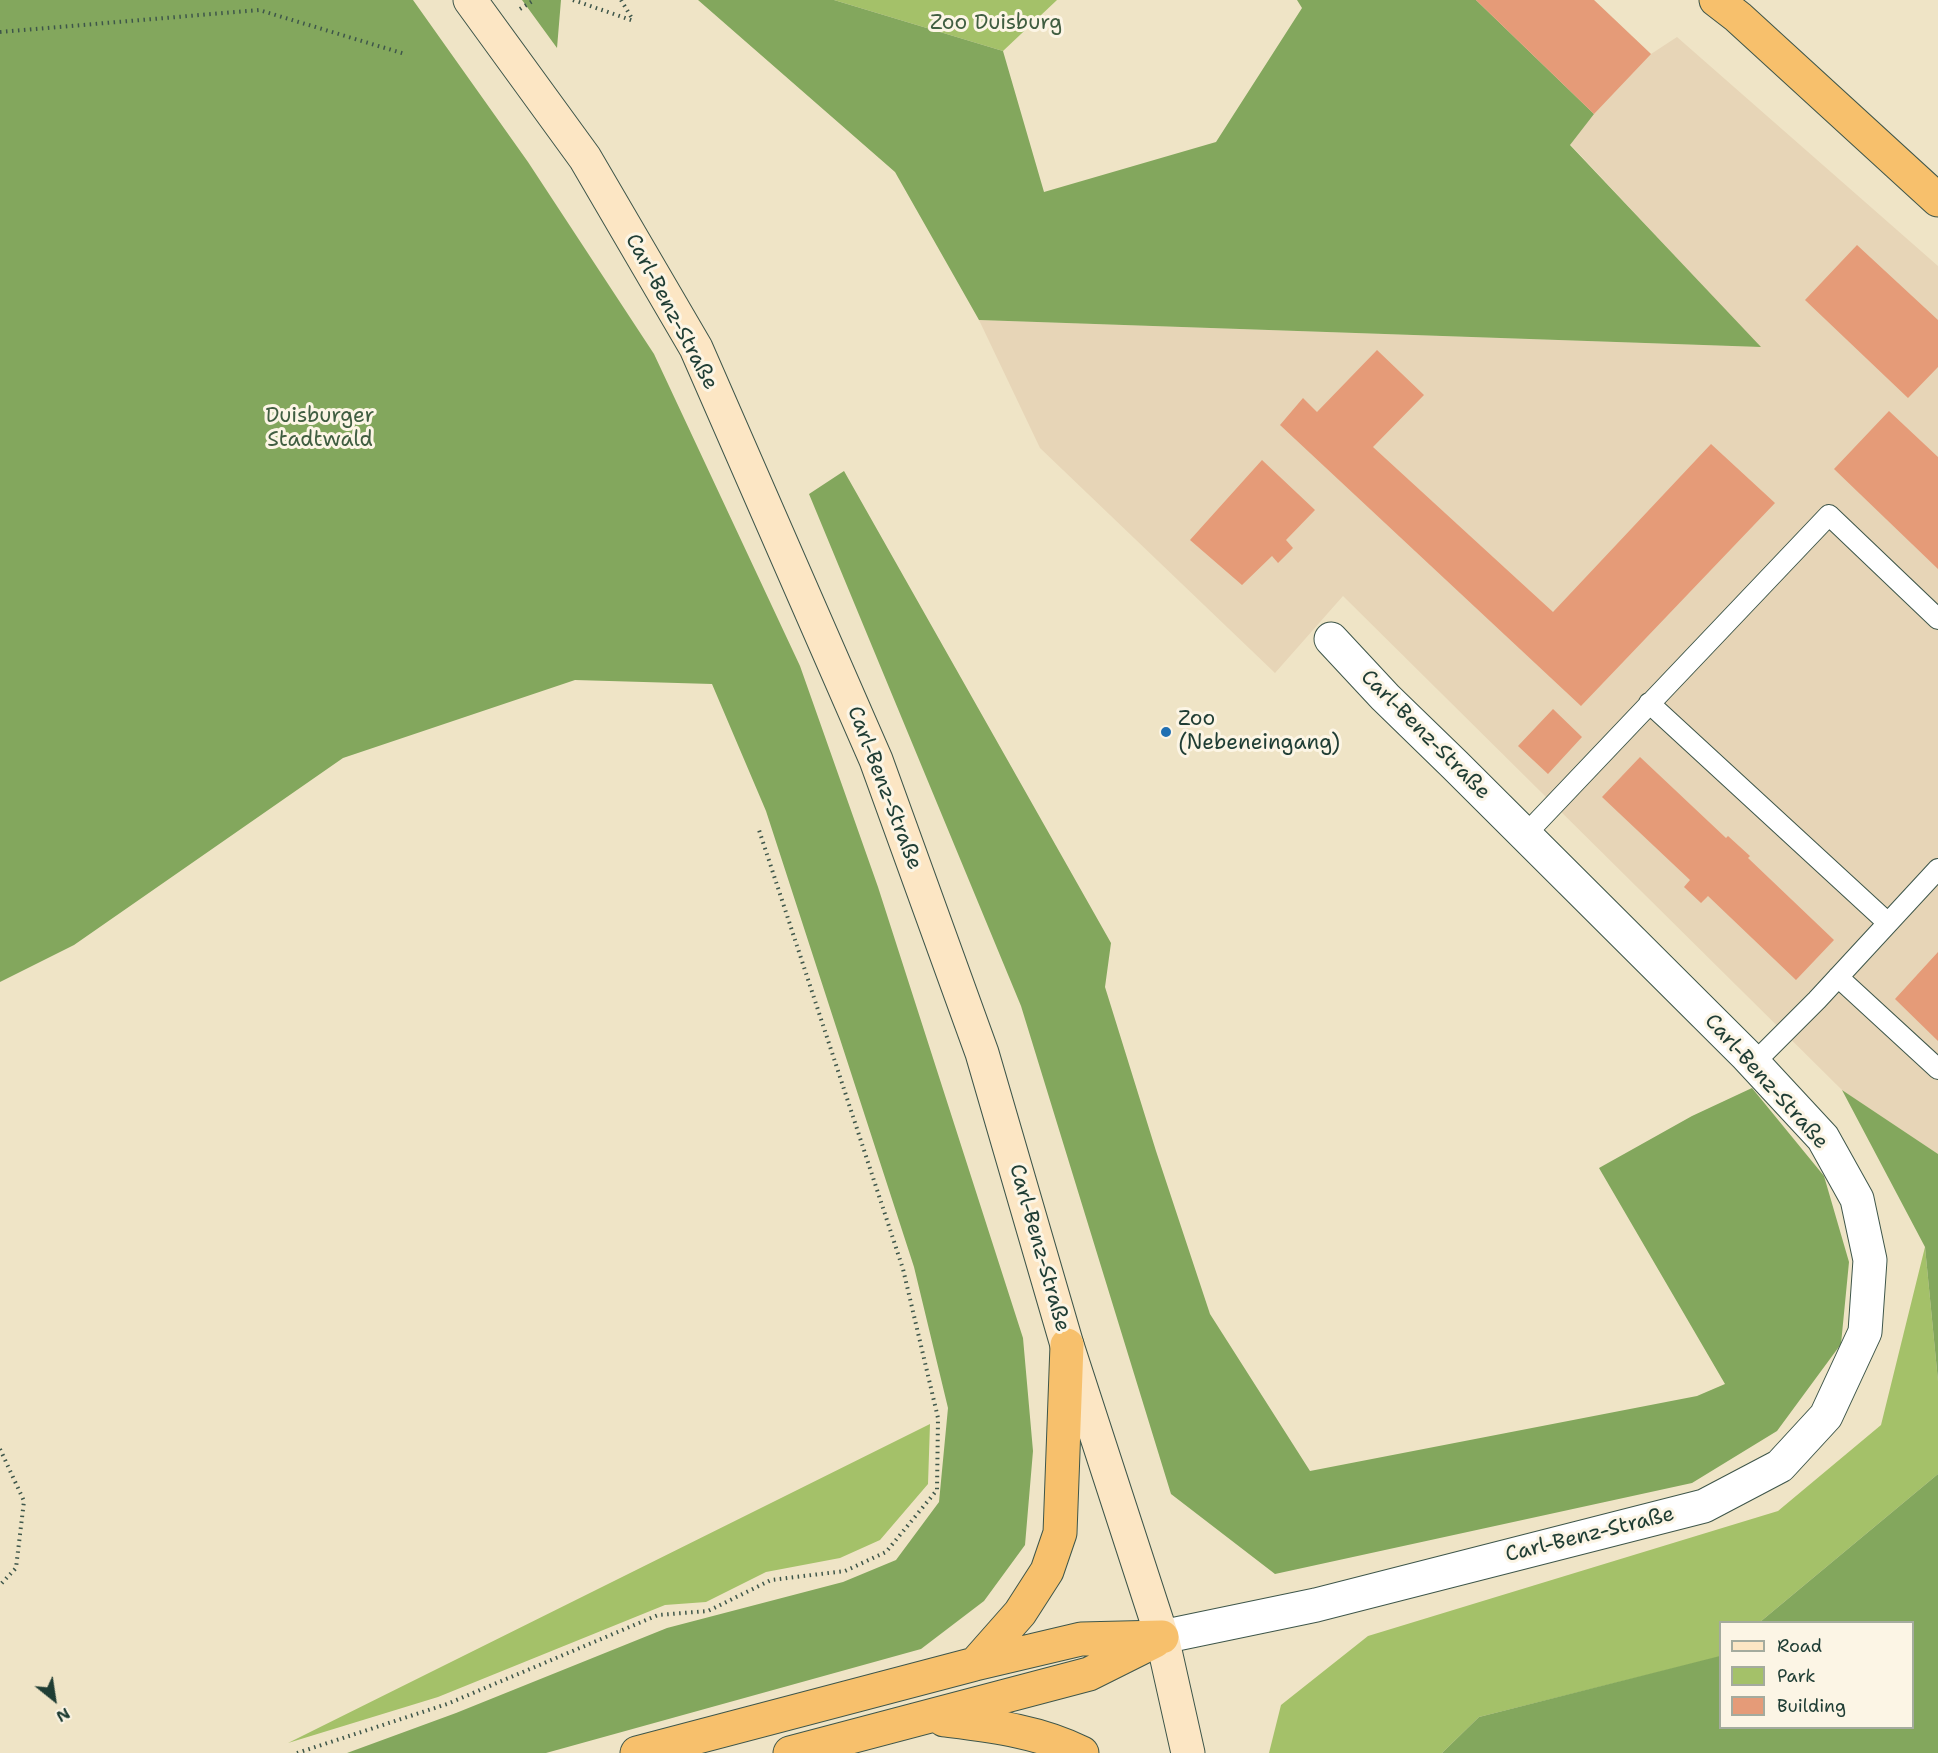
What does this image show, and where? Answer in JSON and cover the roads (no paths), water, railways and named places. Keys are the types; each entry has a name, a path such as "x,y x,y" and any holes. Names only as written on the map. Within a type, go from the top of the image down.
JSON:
{"highway":[{"path":"1716,0 1738,17 1938,200"},
{"path":"975,1664 1020,1613 1047,1570 1059,1533 1067,1344"},
{"path":"637,1753 975,1664 1081,1639 1162,1637"},
{"path":"790,1753 1089,1674 1162,1637"},
{"path":"927,1718 1009,1728 1059,1741 1082,1753"}],"main road":[{"name":"Carl-Benz-Straße","path":"470,0 585,158 701,359 876,760 982,1053 1067,1344 1162,1637 1188,1753"}],"street":[{"name":"Carl-Benz-Straße","path":"1162,1637 1316,1605 1704,1506 1780,1466 1826,1416 1865,1332 1870,1260 1857,1199 1822,1138 1754,1064 1385,697 1331,639"}],"lane":[{"path":"1525,835 1829,515 1938,620"},
{"path":"1649,703 1887,923"},
{"path":"1754,1064 1938,869"},
{"path":"1838,977 1938,1069"}],"place":[{"name":"Zoo (Nebeneingang)","path":"1166,732"}],"park label":[{"name":"Zoo Duisburg","path":"996,24"},
{"name":"Duisburger Stadtwald","path":"320,429"}]}
